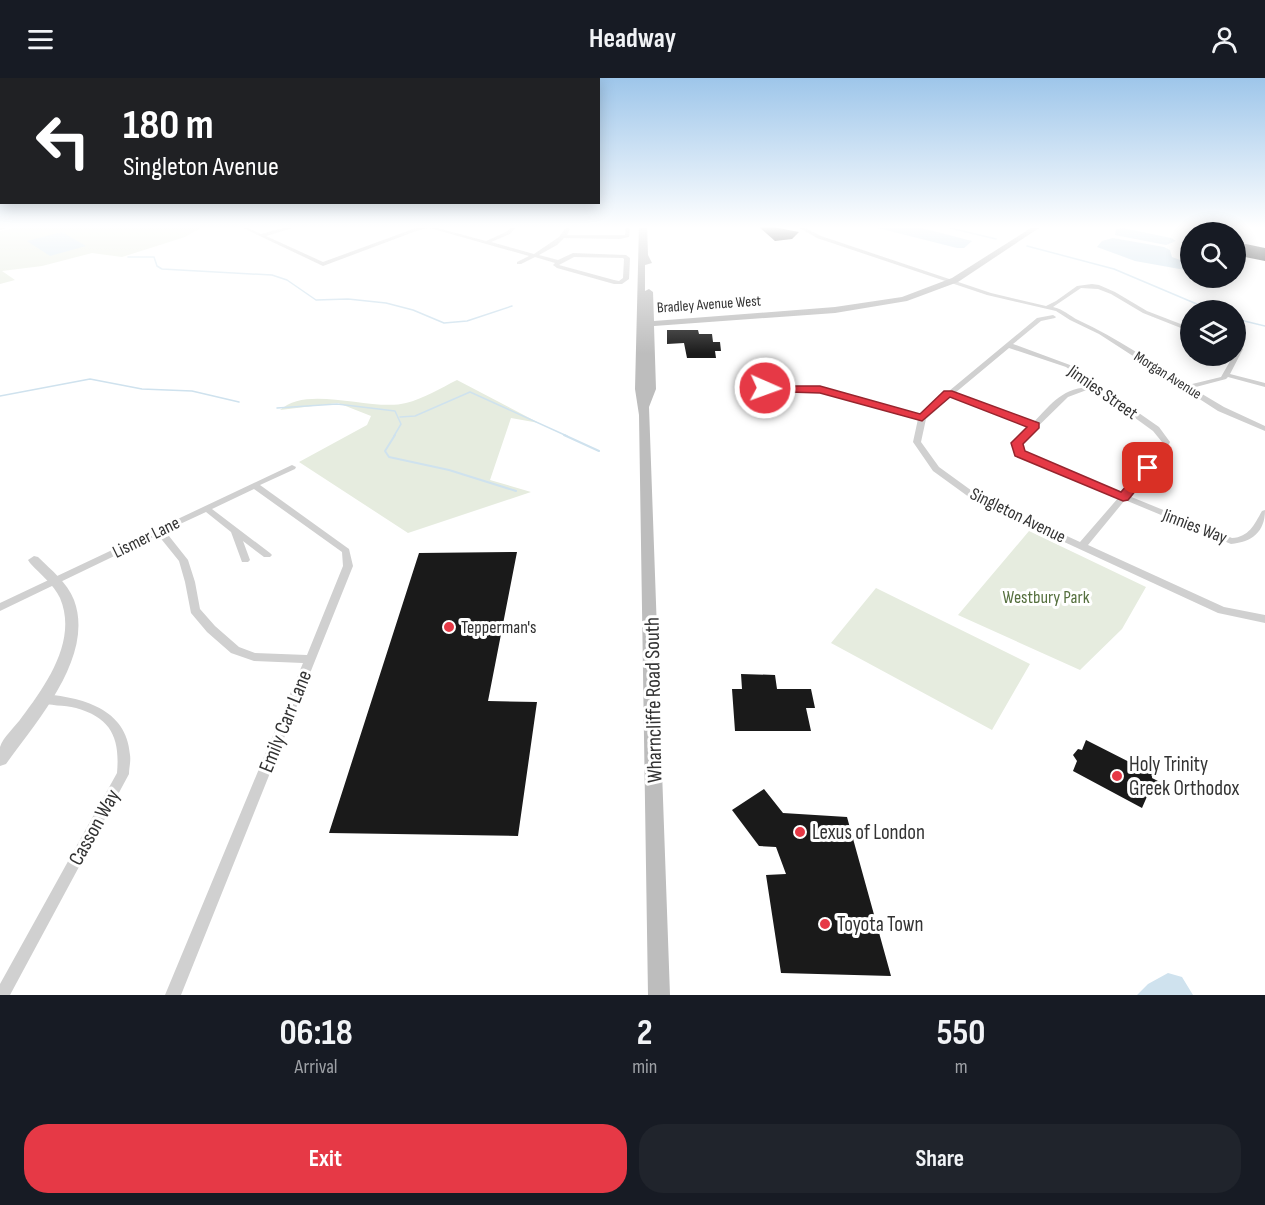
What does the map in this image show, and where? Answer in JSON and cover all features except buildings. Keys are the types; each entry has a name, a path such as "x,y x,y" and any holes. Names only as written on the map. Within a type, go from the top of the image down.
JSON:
{"main road":[{"name":"Wharncliffe Road South","path":"641,269 640,389 645,405 659,995"},
{"name":"Wharncliffe Road South","path":"645,405 651,388 648,269"},
{"name":"Bradley Avenue West","path":"949,280 965,269"},
{"name":"Bradley Avenue West","path":"650,322 866,303 949,280 967,269"}],"street":[{"path":"566,269 620,283 626,279 626,269"},
{"path":"917,269 1026,304 1041,311 1057,312 1078,287 1096,287 1180,325"},
{"path":"789,389 820,390 922,418 948,393 1008,345 1041,311"},
{"name":"Morgan Avenue","path":"1041,311 1057,312 1101,333 1221,409 1265,429"},
{"name":"Jinnies Street","path":"1008,345 1058,361 1156,429 1166,442 1161,453 1082,546"},
{"path":"1187,387 1219,381 1227,375 1232,366"},
{"path":"1227,375 1265,386"},
{"name":"Jinnies Way","path":"1100,388 1083,389 1065,395 1017,443 1019,453 1231,541 1244,541 1252,536 1265,513"},
{"path":"948,393 1035,426"},
{"name":"Singleton Avenue","path":"922,418 917,442 936,469 976,498 1222,610 1265,619"},
{"name":"Lismer Lane","path":"0,608 292,467"},
{"name":"Emily Carr Lane","path":"173,995 348,566 346,551 254,485"},
{"path":"206,508 267,555"},
{"path":"235,530 245,560"},
{"path":"160,531 183,560 195,610 211,629 235,650 254,657 310,659"},
{"path":"0,759 56,679 68,651 72,621 67,598 34,560"},
{"name":"Casson Way","path":"2,995 123,774 125,761 125,747 105,716 95,708 76,702 42,699"}],"green space":[{"path":"0,269 20,269 2,271 15,280 0,284"},
{"path":"457,380 539,423 511,418 490,480 531,492 408,533 299,462 367,425 371,416 338,403 280,410 306,399 392,405 406,403"},
{"name":"Westbury Park","path":"1029,531 1146,587 1122,629 1080,670 958,615"},
{"path":"876,588 1030,664 992,730 831,643"}],"water":[{"path":"1168,973 1182,977 1193,995 1137,995 1148,984"}],"waterway":[{"path":"162,269 272,275 287,280 316,300 348,299 386,303 413,310 444,323 467,321 512,306"},
{"path":"1113,269 1187,300"},
{"path":"1246,321 1265,326"},
{"path":"0,396 90,379 142,389 192,391 239,402"},
{"path":"400,417 415,416 470,392 567,436"},
{"path":"277,408 337,404 395,411 401,424 394,436"},
{"path":"395,435 385,451 389,457 449,470 516,491"},
{"path":"564,435 599,451"}],"place":[{"name":"Tepperman's","path":"449,627"},
{"name":"Holy Trinity Greek Orthodox","path":"1117,776"},
{"name":"Lexus of London","path":"800,832"},
{"name":"Toyota Town","path":"825,924"}],"route":[{"path":"765,388 768,384 776,382 789,389 831,392 922,418 948,393 1035,426 1017,443 1016,448 1019,453 1123,497 1148,468"}]}
